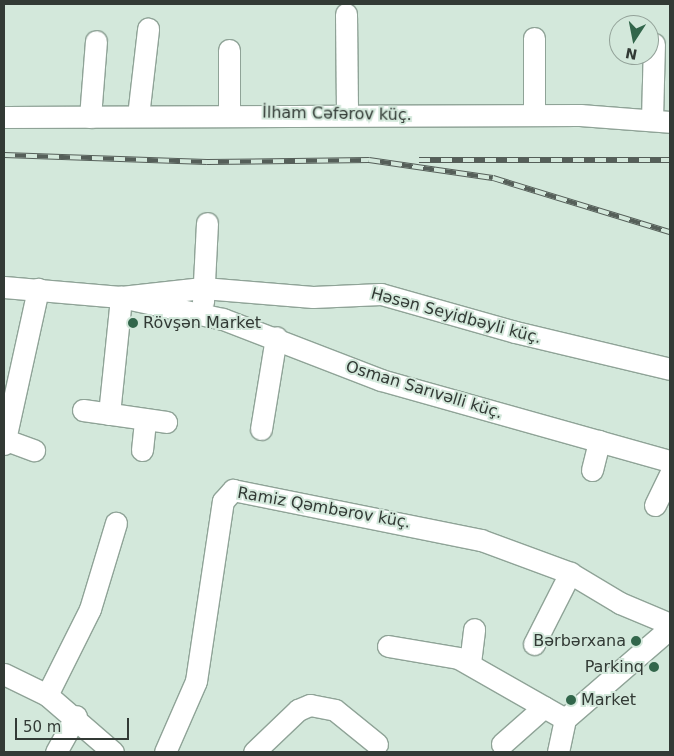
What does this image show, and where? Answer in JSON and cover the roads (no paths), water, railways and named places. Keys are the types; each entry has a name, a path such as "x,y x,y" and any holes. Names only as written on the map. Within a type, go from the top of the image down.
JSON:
{"street":[{"path":"346,14 347,115"},
{"path":"138,116 148,29"},
{"path":"534,38 534,115"},
{"path":"90,117 96,40"},
{"path":"229,50 229,113"},
{"path":"656,65 661,120"},
{"name":"İlham Cəfərov küç.","path":"4,117 90,117 229,113 534,115 661,120"},
{"path":"203,314 207,223"},
{"name":"Osman Sarıvəlli küç.","path":"4,287 121,298 203,314 276,336 381,380 670,461"},
{"name":"Həsən Seyidbəyli küç.","path":"121,298 203,288 313,297 382,294 515,332 670,368"},
{"path":"34,450 5,442 38,289"},
{"path":"109,414 121,298"},
{"path":"260,429 276,336"},
{"path":"83,410 156,420 142,450"},
{"path":"592,470 599,441"},
{"path":"655,505 670,474"},
{"name":"Ramiz Qəmbərov küç.","path":"165,752 196,681 222,501 233,490 440,529 570,573 620,603 670,624"},
{"path":"48,695 90,609 116,523"},
{"path":"534,644 570,573"},
{"path":"558,752 565,719 670,628"},
{"path":"470,664 474,629"},
{"path":"388,646 431,651 470,664 505,688 544,706 565,719"},
{"path":"4,674 48,695 76,716 112,752"},
{"path":"254,752 298,710 310,705 335,710 376,744"},
{"path":"502,744 544,706"},
{"path":"56,752 76,716"}],"railway":[{"path":"4,155 207,162 369,160 493,178 670,232"},
{"path":"419,160 670,160"}],"place":[{"name":"Rövşən Market","path":"133,323"},
{"name":"Bərbərxana","path":"636,641"},
{"name":"Parkinq","path":"654,667"},
{"name":"Market","path":"571,700"}]}
